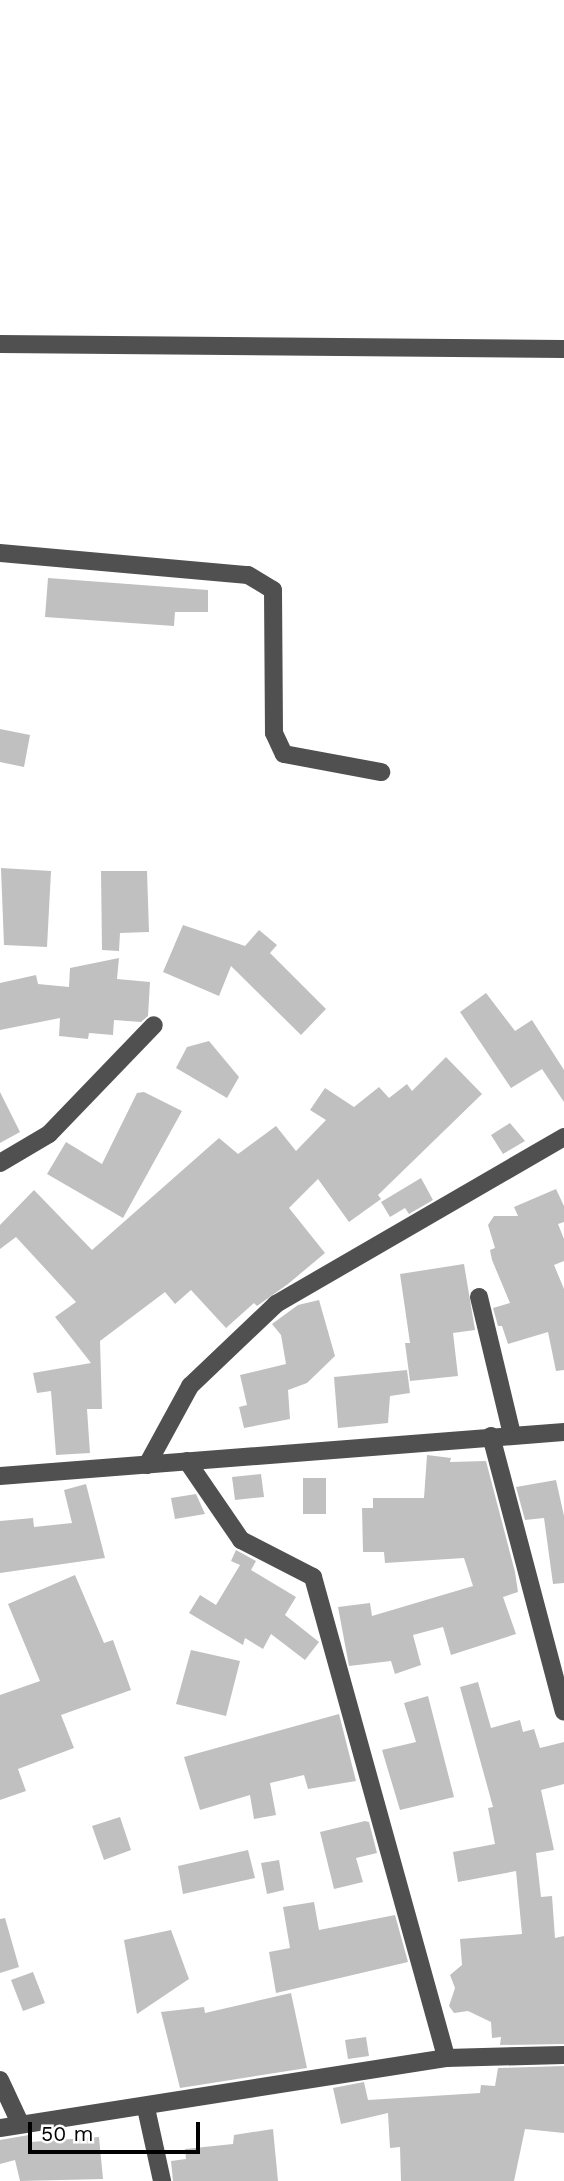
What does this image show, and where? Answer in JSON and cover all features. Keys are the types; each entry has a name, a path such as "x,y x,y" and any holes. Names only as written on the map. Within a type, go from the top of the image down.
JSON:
{"street":[{"path":"0,344 564,349"},
{"path":"0,553 248,575 273,590 274,733 284,754 381,772"},
{"path":"0,1163 49,1134 154,1026"},
{"path":"147,1465 190,1386 276,1304 564,1137"},
{"path":"479,1297 512,1434"},
{"path":"0,1476 564,1432"},
{"path":"491,1436 564,1712"},
{"path":"187,1461 241,1540 313,1577 446,2058"},
{"path":"0,2128 20,2123 146,2108 446,2058 564,2055"},
{"path":"0,2080 20,2123"},
{"path":"146,2108 162,2181"}],"building":[{"path":"48,578 208,590 208,612 175,612 174,626 45,617"},
{"path":"0,729 30,735 24,767 0,762"},
{"path":"1,868 51,871 47,947 4,945"},
{"path":"101,871 147,871 149,932 120,933 119,951 102,950"},
{"path":"183,925 245,946 259,930 277,945 270,953 326,1009 301,1035 231,966 219,996 163,972"},
{"path":"119,958 117,979 150,982 148,1016 141,1022 114,1020 113,1035 89,1033 88,1039 59,1036 60,1018 0,1030 0,983 36,975 38,984 69,987 70,968"},
{"path":"486,993 515,1031 532,1020 564,1070 564,1102 542,1069 511,1088 460,1012"},
{"path":"209,1041 239,1077 227,1098 176,1068 187,1047"},
{"path":"446,1057 482,1094 378,1195 381,1199 349,1222 318,1179 289,1208 325,1253 288,1284 257,1306 254,1303 226,1328 191,1290 175,1304 165,1292 100,1341 102,1409 87,1409 90,1453 56,1455 51,1391 37,1393 33,1373 91,1363 55,1317 76,1302 16,1237 0,1249 0,1225 34,1190 92,1250 219,1138 238,1154 276,1126 296,1151 326,1120 310,1110 325,1088 354,1107 379,1087 389,1098 407,1084 412,1091"},
{"path":"0,1092 20,1132 0,1143"},
{"path":"144,1092 182,1111 123,1218 47,1174 66,1142 102,1164 137,1093"},
{"path":"510,1123 525,1141 503,1154 491,1135"},
{"path":"421,1178 433,1200 409,1214 405,1208 390,1217 381,1202"},
{"path":"556,1189 564,1206 564,1222 558,1224 564,1239 564,1261 554,1265 564,1289 564,1370 556,1371 548,1332 508,1344 502,1326 498,1326 493,1308 510,1303 492,1260 490,1250 495,1248 488,1225 494,1216 518,1216 514,1207"},
{"path":"464,1264 475,1330 453,1333 458,1376 410,1381 405,1343 410,1343 400,1274"},
{"path":"319,1300 335,1356 307,1383 288,1390 290,1419 244,1428 239,1407 247,1405 240,1375 286,1364 281,1335 272,1324 298,1305"},
{"path":"407,1370 410,1393 390,1396 388,1423 338,1428 334,1377"},
{"path":"427,1455 451,1458 450,1462 486,1461 515,1572 518,1592 503,1597 516,1634 451,1655 443,1627 413,1635 421,1665 395,1674 391,1661 349,1666 338,1607 370,1603 372,1616 473,1586 464,1558 385,1563 384,1552 363,1552 362,1508 373,1508 373,1498 424,1498"},
{"path":"261,1474 264,1497 235,1500 232,1477"},
{"path":"303,1478 326,1478 326,1514 303,1514"},
{"path":"556,1480 564,1516 564,1583 553,1584 544,1518 525,1520 516,1487"},
{"path":"86,1484 105,1558 0,1573 0,1521 33,1518 34,1527 72,1523 64,1490"},
{"path":"196,1494 205,1514 175,1519 171,1498"},
{"path":"236,1550 256,1561 251,1570 296,1597 285,1615 319,1642 305,1660 271,1634 263,1649 245,1638 243,1645 189,1613 200,1595 216,1605 240,1565 231,1561"},
{"path":"75,1575 104,1643 113,1640 131,1690 61,1715 74,1748 18,1769 26,1791 0,1800 0,1695 40,1681 8,1604"},
{"path":"191,1650 240,1661 226,1716 176,1704"},
{"path":"478,1682 491,1728 520,1720 523,1732 534,1729 540,1748 564,1742 564,1784 541,1790 554,1850 536,1853 541,1897 552,1896 555,1938 564,1936 564,2044 500,2045 501,2037 492,2038 491,2022 468,2011 454,2013 449,2006 455,1988 450,1975 462,1965 460,1939 522,1934 516,1871 458,1882 453,1852 495,1844 488,1808 493,1807 460,1687"},
{"path":"428,1696 454,1797 400,1810 382,1750 416,1742 404,1703"},
{"path":"339,1714 356,1781 308,1789 304,1775 270,1783 276,1815 254,1819 250,1795 200,1810 184,1757"},
{"path":"120,1817 131,1850 104,1860 92,1826"},
{"path":"369,1822 377,1853 356,1858 363,1882 334,1889 320,1832"},
{"path":"248,1850 255,1878 183,1894 178,1866"},
{"path":"279,1860 284,1890 267,1894 261,1863"},
{"path":"314,1902 319,1930 395,1915 408,1962 276,1993 269,1952 290,1948 283,1907"},
{"path":"5,1918 19,1967 0,1973 0,1919"},
{"path":"171,1930 189,1979 137,2014 124,1940"},
{"path":"33,1972 45,2003 23,2011 11,1980"},
{"path":"291,1993 307,2068 180,2088 161,2012 204,2007 205,2013"},
{"path":"366,2037 369,2056 348,2059 345,2040"},
{"path":"564,2066 564,2133 525,2129 514,2181 401,2181 400,2147 390,2148 388,2113 341,2124 333,2088 364,2082 368,2100 480,2093 481,2085 495,2086 498,2068"},
{"path":"273,2129 278,2181 173,2181 171,2161 186,2159 185,2149 233,2144 234,2135"},
{"path":"29,2135 31,2142 99,2137 103,2179 20,2181 15,2160 0,2164 0,2140"}]}
